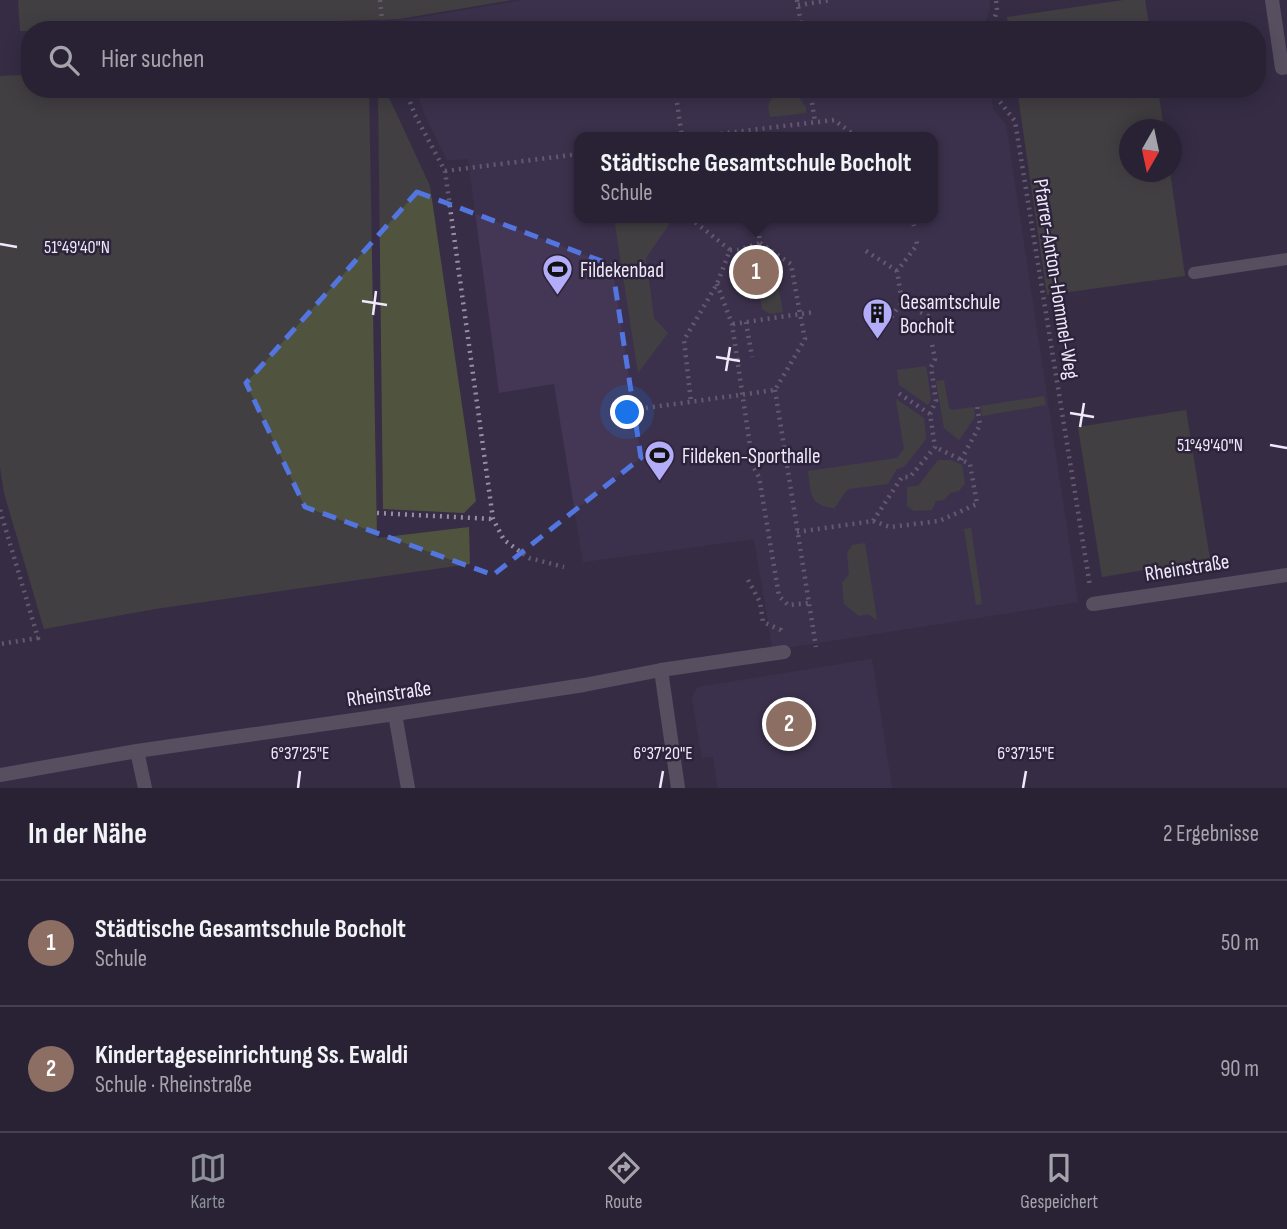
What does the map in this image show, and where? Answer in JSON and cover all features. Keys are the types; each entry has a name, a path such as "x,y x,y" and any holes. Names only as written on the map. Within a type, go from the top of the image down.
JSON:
{"street":[{"path":"1272,0 1282,68 1287,67"},
{"name":"Rheinstraße","path":"1093,604 1287,575"},
{"name":"Rheinstraße","path":"0,775 137,751 395,714 784,652"},
{"path":"660,670 678,788"},
{"path":"395,714 408,788"},
{"path":"137,751 145,788"}],"lane":[{"path":"1194,273 1287,259"}],"path":[{"path":"380,0 382,21"},
{"path":"994,21 996,0"},
{"path":"801,21 798,2 831,1"},
{"path":"408,98 415,116 446,171 493,519 504,540 529,558 564,567"},
{"path":"676,98 681,132"},
{"path":"811,98 815,122"},
{"name":"Pfarrer-Anton-Hommel-Weg","path":"997,98 1015,121 1093,604"},
{"path":"740,132 834,120 850,132"},
{"path":"446,171 574,155"},
{"path":"696,223 730,250 760,243"},
{"path":"758,223 760,243 791,264 805,339 775,390 816,647"},
{"path":"879,334 902,302 897,271 917,246 916,238"},
{"path":"691,402 684,340 717,284 730,250"},
{"path":"866,251 897,271"},
{"path":"717,284 732,324 753,466 760,477 779,596 788,605 809,603"},
{"path":"902,302 928,316 931,332"},
{"path":"732,324 814,312"},
{"path":"746,322 752,357"},
{"path":"873,521 902,478 911,477 934,447 930,415 936,401 930,367 935,359 932,344"},
{"path":"639,409 775,390"},
{"path":"895,391 930,415"},
{"path":"961,460 980,425 977,405"},
{"path":"797,532 873,521 890,527 939,521 977,504 970,464 934,447"},
{"path":"0,510 37,638 0,644"},
{"path":"377,513 493,519"},
{"path":"748,580 760,602 763,622 781,630"}],"highlighted area":[{"path":"417,192 612,265 641,458 493,575 305,507 246,383"}],"shaded area":[{"path":"525,0 989,0 990,8 986,21 399,21"},
{"path":"419,98 991,98 993,109 1006,125 1078,602 773,650 754,539 583,562 554,384 499,393 468,159 447,160"},
{"path":"872,659 892,788 718,788 713,756 702,758 692,697 698,687"}],"green space":[{"path":"18,0 511,0 399,19 21,21 20,31"},
{"path":"1124,0 1145,0 1148,21 1008,21 1007,17"},
{"path":"21,75 21,98 369,98 377,538 469,527 470,564 155,609 44,629 4,493 0,467 0,76"},
{"path":"378,98 389,98 430,186 476,501 464,513 383,509"},
{"path":"772,98 800,98 806,107 806,113 770,117 768,106"},
{"path":"1018,98 1159,98 1162,119 1119,119 1119,182 1171,182 1185,276 1047,295"},
{"path":"615,223 670,223 646,258 654,318 668,333 638,373"},
{"path":"773,261 783,312 770,314 762,309 756,271 760,262"},
{"path":"926,366 931,399 928,405 899,385 897,370"},
{"path":"944,380 949,408 952,410 974,407 975,417 959,440 944,428 936,381"},
{"path":"1044,396 1046,405 982,416 980,406"},
{"path":"896,399 924,418 926,439 904,467 897,469 888,484 848,489 834,508 816,501 808,471 897,458 904,449"},
{"path":"1186,410 1210,559 1102,577 1078,427"},
{"path":"938,460 951,460 962,465 965,483 959,491 950,493 944,500 936,501 932,510 914,511 907,506 907,487 918,486"},
{"path":"971,528 982,604 976,605 964,529"},
{"path":"865,543 877,620 868,614 859,616 844,604 842,583 849,574 847,553 852,545"}],"place":[{"name":"Städtische Gesamtschule Bocholt","path":"756,272"},
{"name":"Fildekenbad","path":"557,297"},
{"name":"Gesamtschule Bocholt","path":"877,341"},
{"name":"Fildeken-Sporthalle","path":"659,483"},
{"name":"Kindertageseinrichtung Ss. Ewaldi","path":"789,724"}]}
